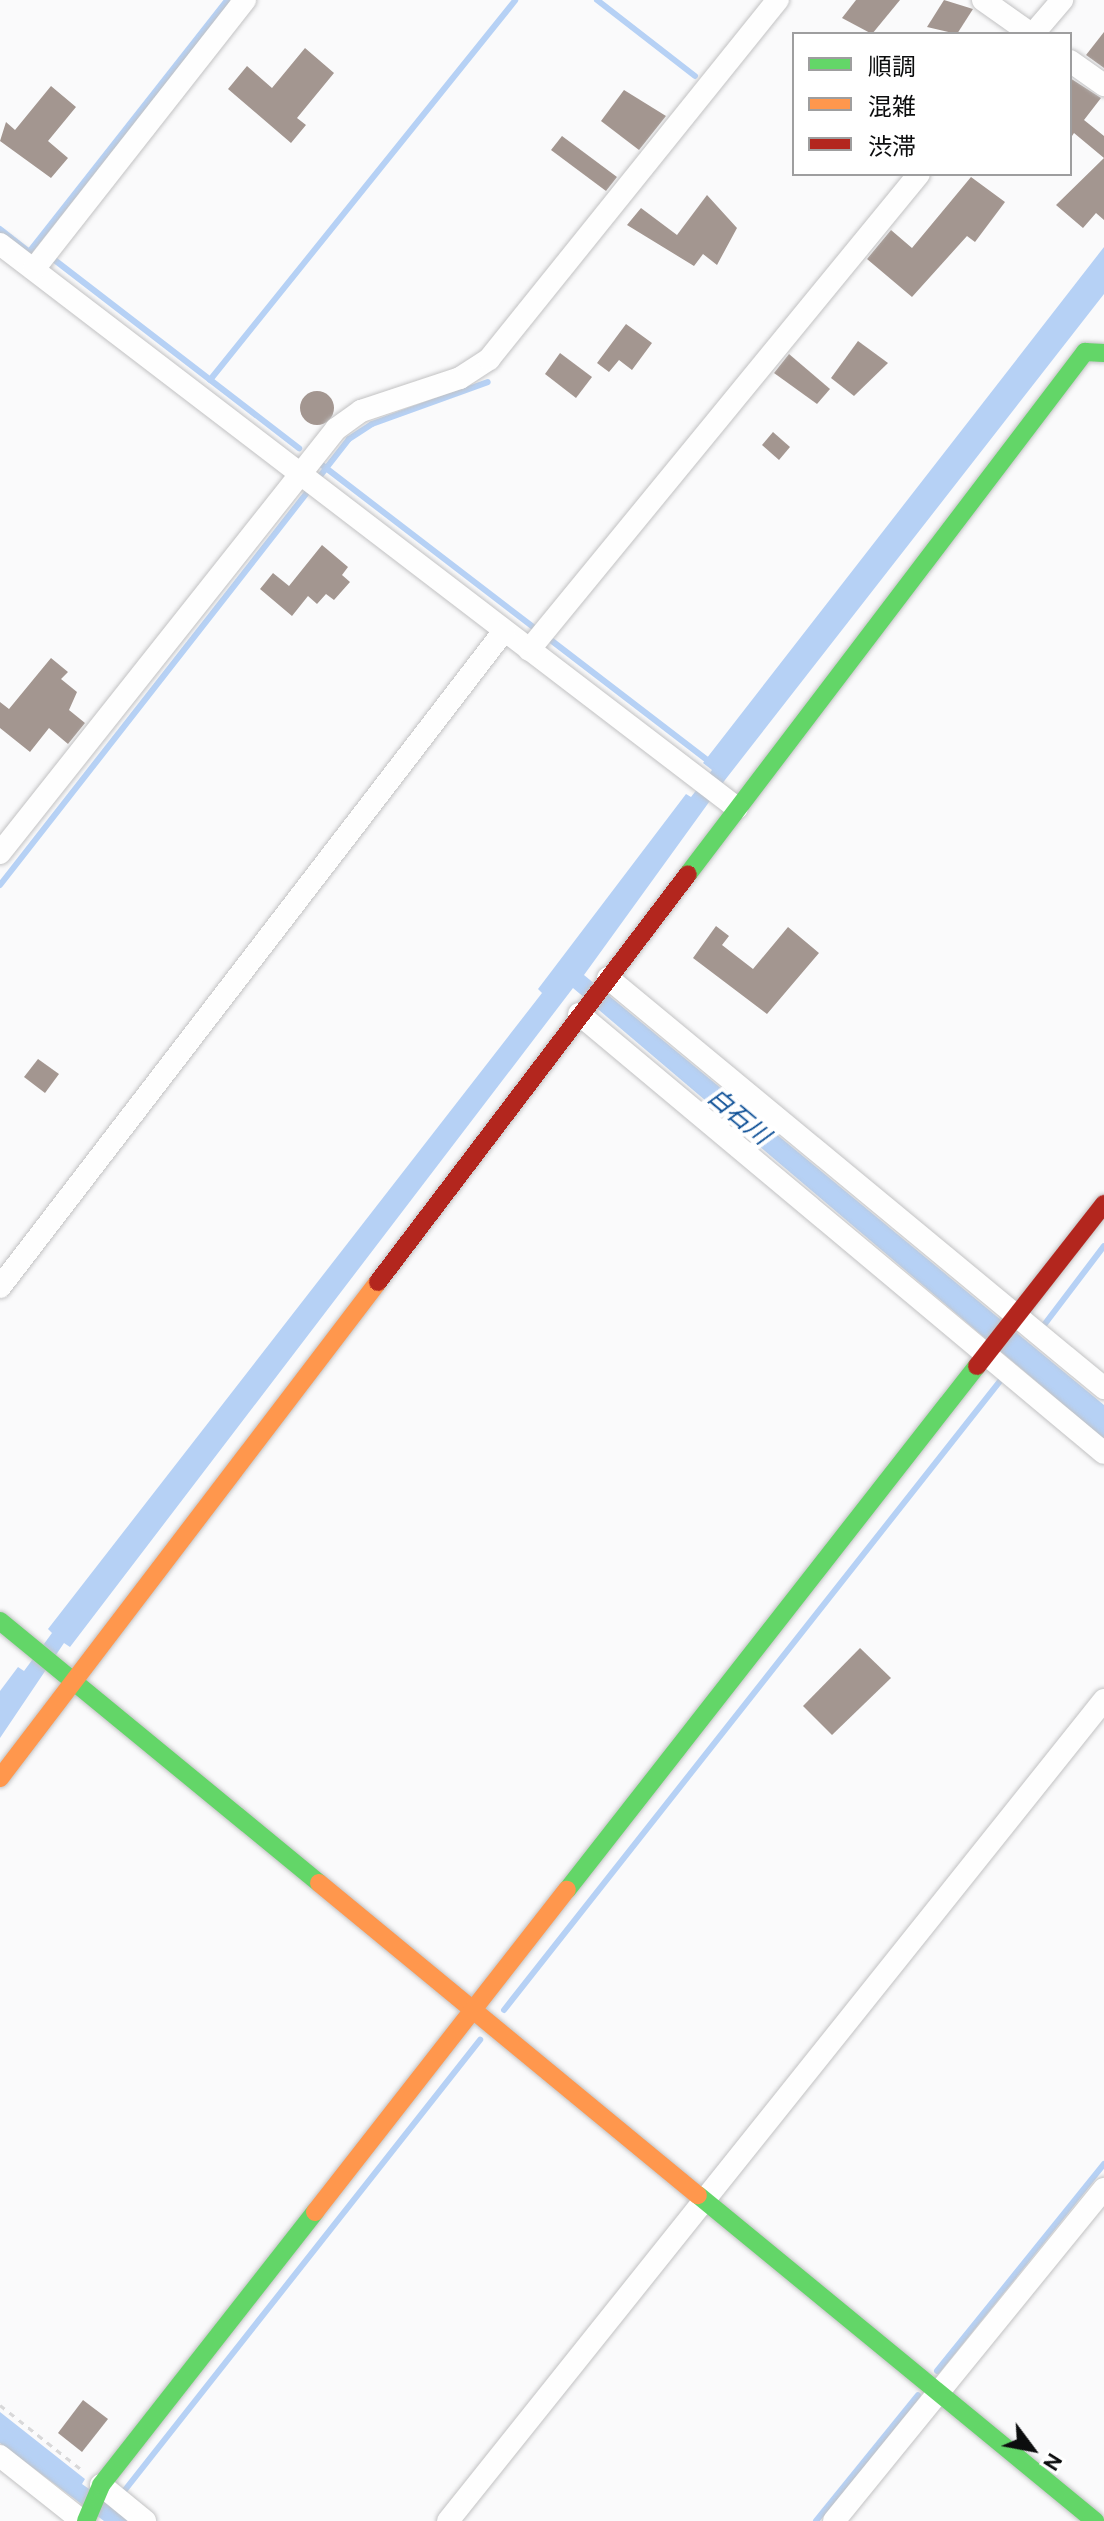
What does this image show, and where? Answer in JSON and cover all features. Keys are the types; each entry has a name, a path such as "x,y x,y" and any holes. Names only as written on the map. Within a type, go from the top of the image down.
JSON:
{"street":[{"path":"34,269 245,0"},
{"path":"0,853 311,482 336,429 361,411 460,378 489,359 778,0"},
{"path":"983,0 1029,32"},
{"path":"1034,32 1062,0"},
{"path":"1072,62 1104,85"},
{"path":"529,650 917,176"},
{"path":"0,244 729,801"},
{"path":"0,1778 605,981 729,801 1085,352 1104,353"},
{"path":"0,1287 504,631"},
{"path":"605,981 1104,1388"},
{"path":"582,1010 1104,1453"},
{"path":"0,2456 85,2518 108,2494 474,2010 1029,1325 1104,1204"},
{"path":"0,1621 1095,2521"},
{"path":"448,2521 1104,1700"},
{"path":"834,2521 1104,2189"},
{"path":"108,2494 145,2521"}],"path":[{"path":"0,2405 108,2494"}],"water":[{"name":"白石川","path":"1104,247 1104,294 725,780 584,975 1104,1405 1104,1439 573,988 70,1647 64,1643 0,1738 0,1691 18,1667 24,1671 52,1633 48,1629 542,993 538,989 686,794 691,797 712,770 703,763"},
{"path":"0,2412 85,2479 82,2484 135,2521 104,2521 0,2443"}],"building":[{"path":"856,0 900,0 874,32 842,18"},
{"path":"944,0 973,9 958,32 927,27"},
{"path":"1104,32 1104,68 1086,55"},
{"path":"305,48 334,73 297,118 306,125 291,143 228,89 247,66 272,88"},
{"path":"1072,79 1101,98 1084,120 1104,136 1104,158 1074,133 1072,136"},
{"path":"51,86 76,107 48,141 68,158 51,178 0,141 6,122 15,130"},
{"path":"624,90 666,116 639,150 601,121"},
{"path":"562,136 617,177 606,191 551,150"},
{"path":"1104,158 1104,220 1096,213 1083,228 1056,205"},
{"path":"971,177 1005,202 975,242 967,236 912,297 867,259 891,230 912,248"},
{"path":"707,195 737,228 717,265 703,254 694,266 627,225 641,208 677,235"},
{"path":"626,324 652,343 632,370 619,360 609,372 597,363"},
{"path":"858,341 888,363 854,396 831,378"},
{"path":"560,353 592,377 576,398 545,374"},
{"path":"789,354 830,389 817,404 774,373"},
{"path":"317,391 329,396 334,408 329,420 317,425 305,420 300,408 305,396"},
{"path":"773,432 790,447 779,460 762,445"},
{"path":"322,545 348,567 342,575 350,582 334,600 326,594 317,604 308,596 292,616 260,589 273,573 289,586"},
{"path":"51,658 68,672 61,679 77,692 69,710 85,723 68,744 49,728 30,752 0,728 0,702 9,709"},
{"path":"716,926 729,936 722,945 753,969 788,927 819,953 767,1014 693,958"},
{"path":"38,1059 59,1074 45,1093 24,1077"},
{"path":"860,1648 891,1678 832,1735 803,1706"},
{"path":"83,2400 108,2419 82,2452 58,2433"}],"waterway":[{"path":"0,229 29,252 227,0"},
{"path":"210,380 515,0"},
{"path":"597,0 695,76"},
{"path":"52,258 299,448"},
{"path":"0,885 349,439 372,424 488,382"},
{"path":"322,465 533,627"},
{"path":"552,641 711,763"},
{"path":"1041,1329 1104,1246"},
{"path":"504,2010 1004,1376"},
{"path":"121,2495 480,2040"},
{"path":"937,2371 1104,2164"},
{"path":"816,2521 918,2395"}],"traffic: fast":[{"path":"688,874 1085,352 1104,353"},
{"path":"567,1890 977,1366"},
{"path":"0,1621 319,1883"},
{"path":"698,2195 1095,2521"},
{"path":"86,2521 101,2485 315,2212"}],"traffic: slow":[{"path":"0,1778 378,1282"},
{"path":"319,1883 698,2195"},
{"path":"315,2212 567,1890"}],"traffic: jam":[{"path":"378,1282 688,874"},
{"path":"977,1366 1104,1204"}]}
